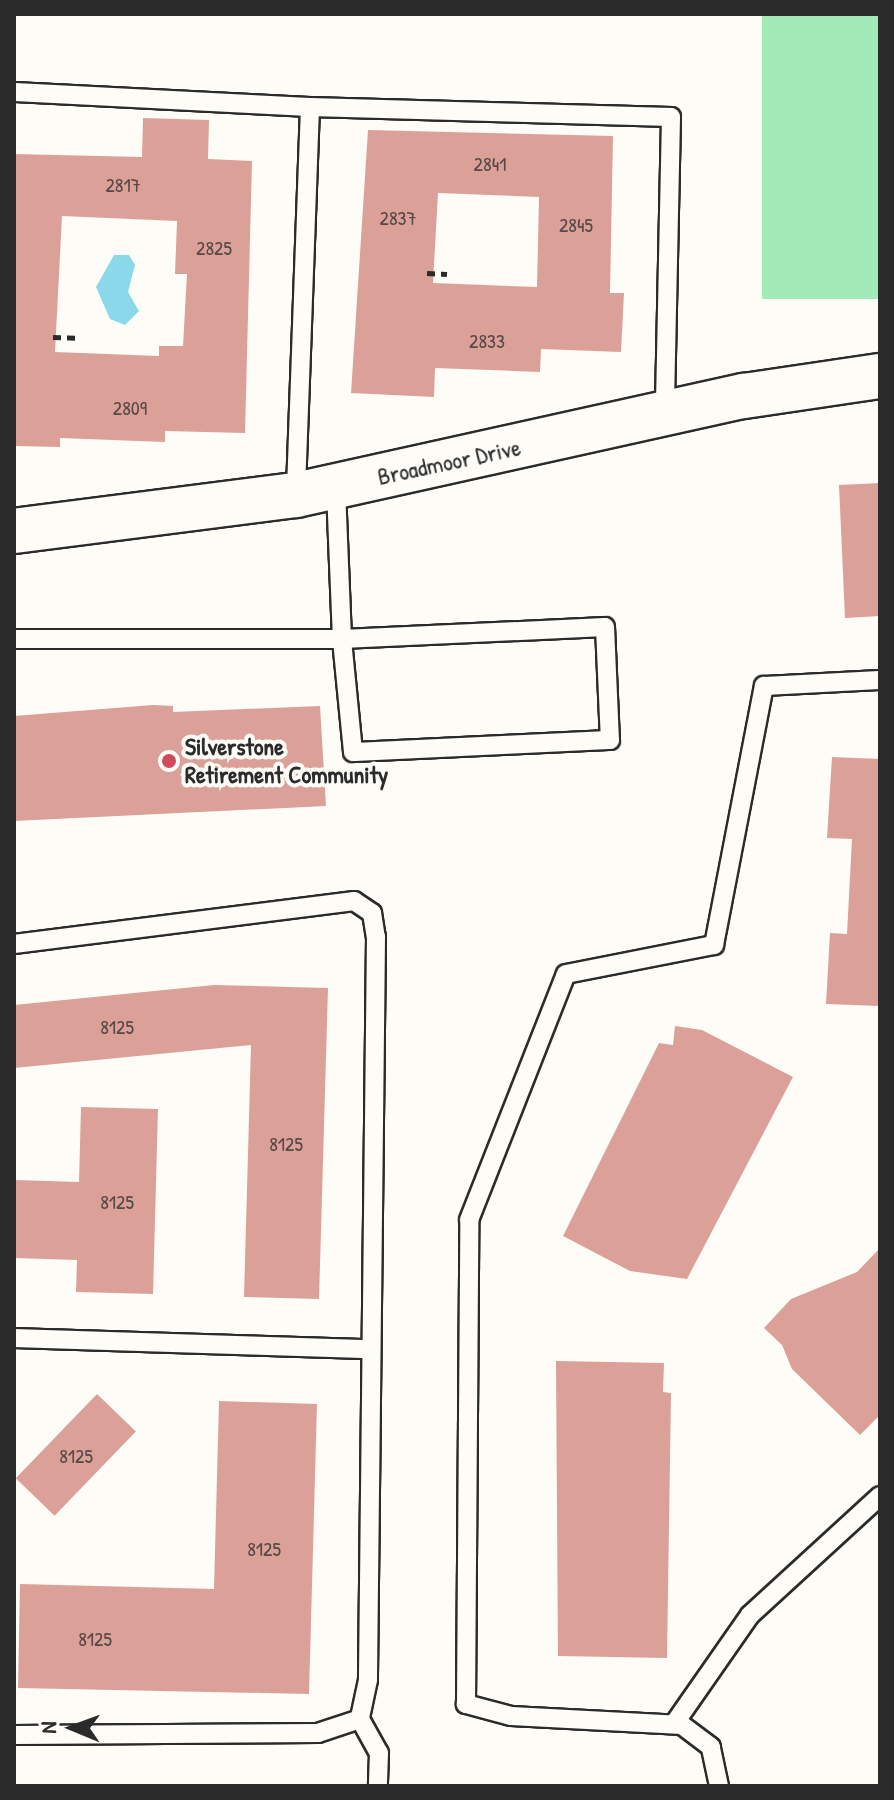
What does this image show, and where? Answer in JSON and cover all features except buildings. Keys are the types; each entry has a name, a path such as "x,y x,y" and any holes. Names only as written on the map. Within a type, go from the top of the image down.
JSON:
{"street":[{"name":"Broadmoor Drive","path":"14,531 316,491 665,416 880,376"}],"lane":[{"path":"14,92 310,107 671,117 665,416"},
{"path":"14,639 342,639 605,627 610,740 353,752 342,639 316,491 310,107"},
{"path":"719,1786 711,1747 674,1724 511,1716 466,1704 469,1220 566,974 714,945 764,686 880,680"},
{"path":"14,944 318,902 354,901 372,913 368,1680 360,1719 379,1753 378,1786"},
{"path":"14,1338 370,1349"},
{"path":"674,1724 750,1615 880,1496"},
{"path":"14,1735 318,1733 360,1719"}],"path":[{"path":"427,273 447,274"},
{"path":"53,337 76,338"}],"green space":[{"path":"762,14 880,14 880,299 762,299"}],"water":[{"path":"114,255 129,255 135,265 128,292 139,311 125,325 110,319 96,287"}],"place":[{"name":"Silverstone Retirement Community","path":"169,761"}]}
